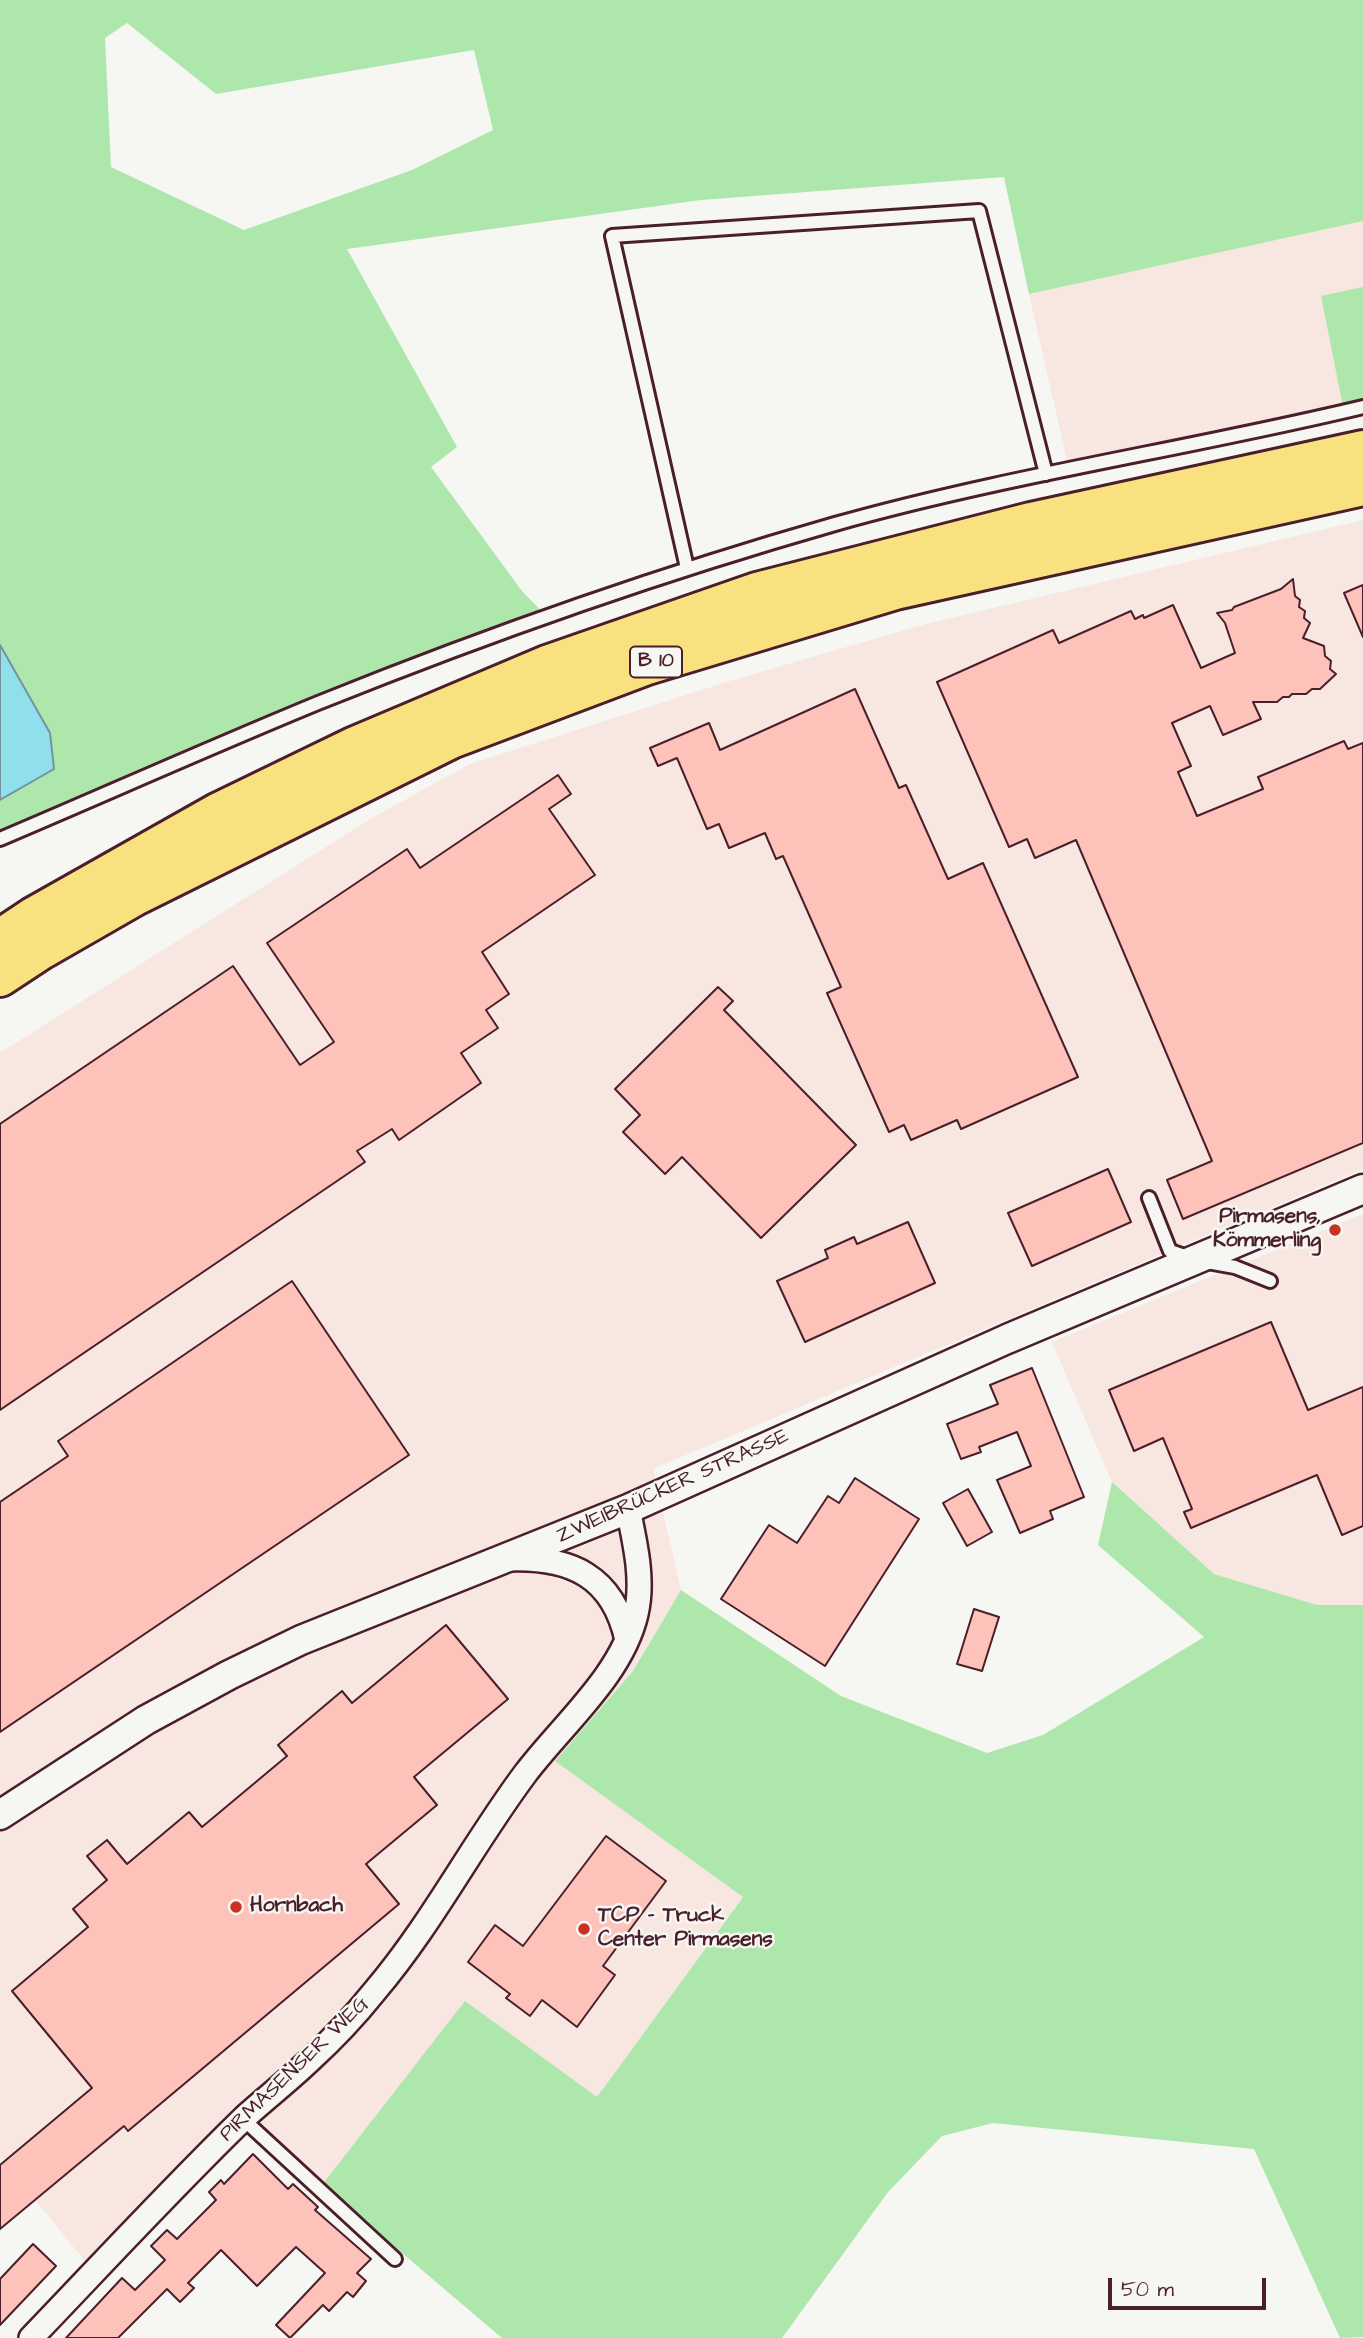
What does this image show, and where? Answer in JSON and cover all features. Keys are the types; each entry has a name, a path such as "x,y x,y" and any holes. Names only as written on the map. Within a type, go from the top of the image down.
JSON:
{"highway":[{"name":"B 10","path":"0,939 33,917 219,812 353,747 547,664 758,592 1031,522 1363,450"},
{"name":"B 10","path":"0,977 135,895 451,739 647,665 895,590 1363,486"}],"street":[{"name":"ZWEIBRÜCKER STRASSE","path":"0,1815 146,1720 301,1640 628,1509 1007,1339 1363,1189"},
{"name":"PIRMASENSER WEG","path":"31,2338 243,2119 343,2028 408,1951 510,1794 614,1665 636,1614 639,1583 638,1559 628,1509"},
{"path":"506,1559 550,1561 581,1571 611,1598 622,1615 627,1640"}],"lane":[{"path":"687,568 612,236 979,211 1046,474"},
{"path":"0,839 322,701 546,616 687,568 839,523 1046,474 1363,407"},
{"path":"1149,1198 1170,1251 1196,1260 1235,1267 1270,1281"},
{"path":"243,2119 395,2259"}],"shaded area":[{"path":"1363,221 1363,287 1322,297 1344,412 1069,469 1029,294"},
{"path":"1363,520 1363,1169 653,1469 681,1590 633,1671 555,1761 743,1896 597,2097 322,2185 238,2106 89,2266 0,2157 0,1053 372,818 470,764 733,680 926,624"},
{"path":"1363,1214 1363,1605 1317,1605 1214,1574 1112,1482 1052,1342"}],"green space":[{"path":"0,0 1363,0 1363,221 1029,294 1004,177 701,200 347,249 457,447 431,467 522,591 546,616 0,839 0,800 54,769 50,733 0,645","holes":["127,23 216,94 474,50 493,130 412,170 244,230 111,167 105,38"]},
{"path":"1363,287 1363,407 1344,412 1321,296"},
{"path":"1112,1482 1214,1574 1317,1605 1363,1605 1363,2337 1340,2338 1254,2149 993,2123 942,2136 888,2192 782,2338 502,2338 322,2185 465,2001 597,2097 743,1897 555,1761 633,1671 681,1590 841,1696 987,1753 1043,1735 1204,1637 1098,1545"}],"water":[{"path":"0,645 50,733 54,769 0,800"}],"building":[{"path":"1293,579 1295,596 1300,600 1299,607 1305,611 1304,618 1310,623 1303,638 1324,646 1325,656 1331,661 1330,669 1336,674 1320,689 1312,689 1306,694 1292,694 1277,702 1253,702 1261,719 1223,735 1210,706 1172,723 1191,766 1178,772 1197,816 1263,789 1258,777 1344,741 1348,749 1363,743 1363,1143 1183,1219 1167,1180 1212,1161 1076,840 1035,858 1027,839 1009,847 937,682 1053,630 1059,643 1131,611 1135,619 1143,615 1144,618 1173,605 1201,668 1235,653 1225,623 1217,613 1232,610 1281,589"},
{"path":"1363,585 1363,637 1344,593"},
{"path":"855,689 899,788 906,785 948,879 983,863 1078,1077 961,1129 957,1120 911,1140 904,1125 889,1132 827,993 841,987 783,856 776,859 765,833 729,848 719,824 707,829 677,758 658,766 650,748 709,723 720,750"},
{"path":"558,775 571,794 549,809 595,875 482,952 509,994 486,1010 498,1028 461,1053 481,1083 399,1140 392,1129 357,1151 365,1162 0,1410 0,1124 233,966 300,1065 334,1042 267,943 407,849 420,868"},
{"path":"718,987 733,1001 724,1010 856,1145 761,1238 682,1157 665,1174 623,1132 640,1115 615,1089"},
{"path":"1108,1169 1131,1222 1032,1266 1008,1213"},
{"path":"908,1222 935,1283 805,1342 777,1281 828,1258 825,1250 854,1237 857,1244"},
{"path":"292,1281 409,1455 0,1732 0,1502 68,1456 58,1441"},
{"path":"1271,1322 1308,1410 1363,1387 1363,1526 1342,1535 1317,1475 1191,1528 1184,1512 1192,1509 1163,1438 1134,1451 1109,1390"},
{"path":"1032,1368 1084,1497 1050,1511 1053,1519 1020,1533 997,1480 1031,1466 1017,1432 979,1447 981,1452 961,1459 947,1424 998,1404 990,1385"},
{"path":"855,1478 919,1519 825,1666 721,1599 769,1525 797,1543 828,1496 839,1503"},
{"path":"968,1489 992,1532 967,1546 943,1503"},
{"path":"974,1609 999,1617 982,1671 957,1664"},
{"name":"Hornbach","path":"446,1625 508,1699 414,1777 437,1805 366,1864 399,1904 128,2131 124,2126 0,2229 0,2165 92,2088 12,1991 88,1927 73,1909 107,1880 87,1856 107,1840 127,1864 189,1812 202,1827 287,1756 278,1745 342,1691 352,1703"},
{"name":"TCP - Truck Center Pirmasens","path":"606,1836 666,1881 603,1966 615,1975 577,2027 542,2000 530,2016 506,1998 510,1994 468,1962 495,1925 523,1946"},
{"path":"253,2154 288,2189 293,2184 318,2207 315,2210 371,2259 357,2273 366,2281 353,2297 347,2292 329,2311 323,2305 290,2338 276,2325 325,2273 296,2247 257,2286 221,2250 188,2283 194,2288 180,2302 167,2289 118,2338 66,2338 122,2278 135,2290 165,2260 151,2246 167,2230 177,2239 216,2200 209,2192 221,2180 224,2184"},
{"path":"33,2244 56,2266 0,2325 0,2279"}],"place":[{"name":"Pirmasens, Kömmerling","path":"1335,1230"},
{"name":"Hornbach","path":"236,1907"},
{"name":"TCP - Truck Center Pirmasens","path":"584,1929"}]}
